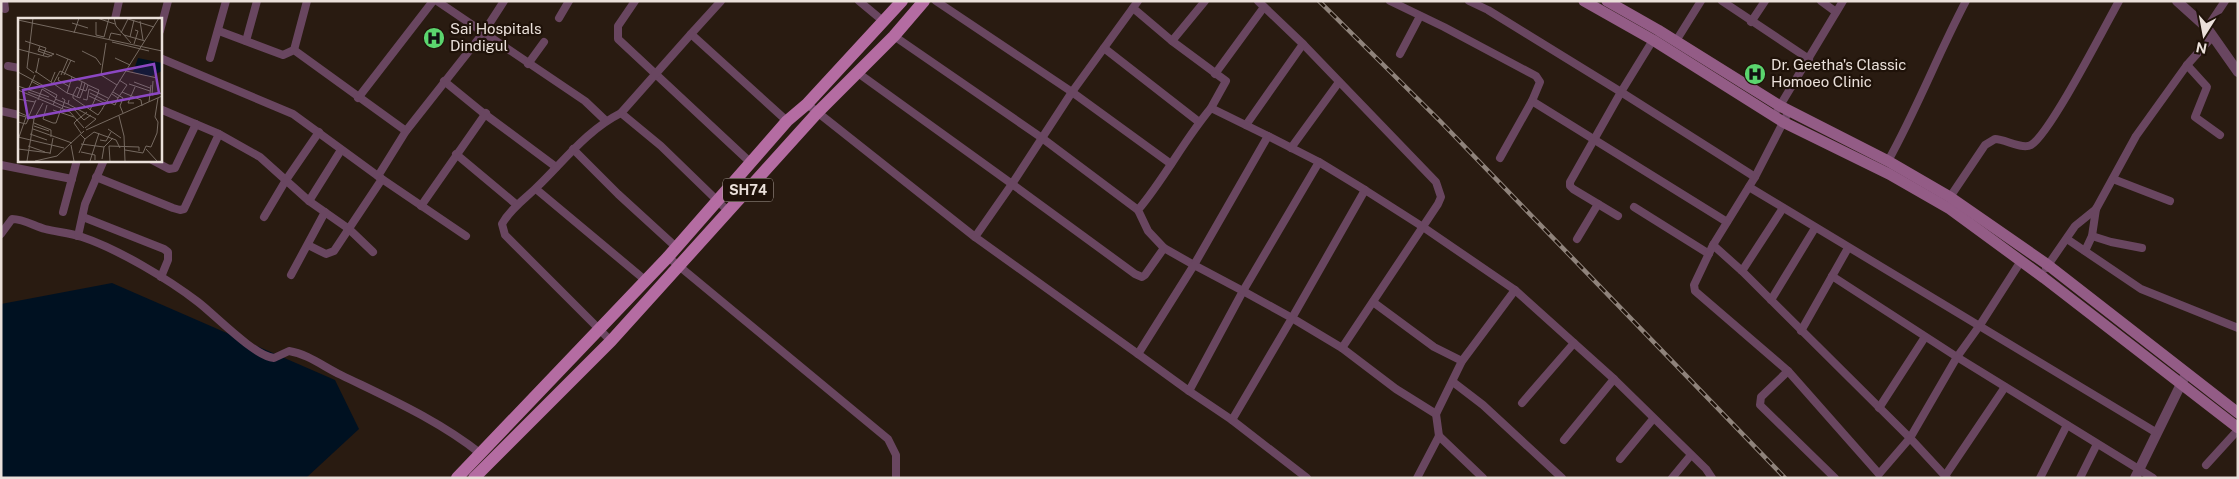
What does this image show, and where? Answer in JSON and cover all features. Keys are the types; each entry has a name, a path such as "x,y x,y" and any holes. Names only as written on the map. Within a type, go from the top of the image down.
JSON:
{"main road":[{"name":"SH74","path":"457,478 672,252 787,121 807,104 902,1"},
{"name":"SH74","path":"474,478 611,341 817,113 894,36 924,1"},
{"path":"1584,1 1611,6 1676,41 1782,114 1888,161 1950,197 2048,265 2184,378 2238,429"},
{"path":"1611,6 1653,40 1950,209 2184,378 2238,413"}],"street":[{"path":"115,18 119,1"},
{"path":"161,27 168,1"},
{"path":"210,58 226,1"},
{"path":"246,41 257,1"},
{"path":"294,50 307,1"},
{"path":"358,98 433,1"},
{"path":"437,1 585,101 606,121"},
{"path":"308,245 326,254 334,251 349,229 406,131 484,32 504,1"},
{"path":"559,18 569,1"},
{"path":"635,1 618,26 617,34 624,45 751,163"},
{"path":"611,341 505,235 502,224 517,205 536,189 573,149 606,121 621,112 720,1"},
{"path":"859,1 883,21"},
{"path":"936,1 1072,92 1171,164"},
{"path":"975,238 1072,92 1138,1"},
{"path":"1172,41 1205,1"},
{"path":"1390,1 1536,76 1540,82 1532,101 1500,158"},
{"path":"1676,41 1701,1"},
{"path":"1722,1 1809,59"},
{"path":"1751,22 1765,1"},
{"path":"1820,1 1836,12"},
{"path":"1843,1 1809,59 1782,114 1755,177 1713,246 1694,284 1695,291 1788,371 1877,476 1910,438 1956,358 1980,325 2020,261"},
{"path":"1888,161 1909,123 1945,42 1966,1"},
{"path":"1950,197 1985,145 1994,139 2024,146 2033,144 2052,118 2118,1"},
{"path":"2177,1 2210,32 2238,72"},
{"path":"2041,276 2076,226 2096,209 2136,136 2210,32 2225,1"},
{"path":"1473,2 1621,92 1755,177"},
{"path":"1215,74 1261,4 1303,44 1436,182 1440,190 1441,197 1423,227 1342,348"},
{"path":"1133,8 1172,41 1226,81 1211,108 1199,122 1153,192 1138,210"},
{"path":"1400,54 1420,16"},
{"path":"219,31 283,55 294,50"},
{"path":"691,34 787,121"},
{"path":"894,36 1042,138 1138,210 1148,231 1164,248 1292,318 1342,348 1396,389 1436,414"},
{"path":"1618,216 1570,186 1570,182 1653,40"},
{"path":"528,64 544,42"},
{"path":"1246,125 1303,44"},
{"path":"1104,48 1199,122"},
{"path":"294,50 406,131"},
{"path":"161,58 293,114 341,150 466,236"},
{"path":"2187,65 2207,87 2195,117 2220,135"},
{"path":"8,66 18,68"},
{"path":"858,73 1139,276 1146,275 1164,248"},
{"path":"444,81 556,167"},
{"path":"1292,148 1339,82"},
{"path":"1532,101 1727,222"},
{"path":"807,104 975,238 1232,420 1307,478"},
{"path":"161,108 220,134 260,157 309,202 349,229 373,252"},
{"path":"1211,108 1319,162 1423,227 1515,290 1614,379 1712,478"},
{"path":"1,111 18,115"},
{"path":"421,206 486,112"},
{"path":"621,112 661,146 728,211"},
{"path":"154,161 169,169 175,168 196,124"},
{"path":"264,217 286,180 319,132"},
{"path":"96,177 174,208 184,209 220,134"},
{"path":"1138,354 1194,265 1268,136"},
{"path":"573,149 672,252 679,266 888,438 896,454 896,478"},
{"path":"309,202 341,150"},
{"path":"456,154 517,205"},
{"path":"63,212 77,161"},
{"path":"78,236 85,204 104,161"},
{"path":"1189,391 1243,291 1319,162"},
{"path":"1,165 72,179"},
{"path":"2113,179 2170,201"},
{"path":"1749,187 2157,433"},
{"path":"536,189 645,280"},
{"path":"1232,420 1365,190"},
{"path":"1577,239 1598,204"},
{"path":"1634,207 1709,254"},
{"path":"1742,271 1784,208"},
{"path":"2085,250 2092,236 2096,209"},
{"path":"290,275 325,212"},
{"path":"83,217 168,252 168,260 161,277"},
{"path":"1,234 12,219 18,219 44,229 78,236 131,260 200,303 260,353 274,358 289,351 308,357 338,374 424,415 460,437 481,454"},
{"path":"1771,300 1816,228"},
{"path":"2092,236 2142,248"},
{"path":"2067,239 2141,289 2238,328"},
{"path":"1713,246 1742,271 1910,438 1946,477 2005,387"},
{"path":"1801,330 1848,248"},
{"path":"1832,276 1956,358 2097,444 2137,473 2154,478"},
{"path":"1483,478 1440,436 1436,414 1454,382 1462,361 1515,290"},
{"path":"1373,302 1434,347 1462,361"},
{"path":"1879,408 1925,337"},
{"path":"1522,403 1574,344"},
{"path":"1788,371 1761,397 1760,405 1835,478"},
{"path":"2137,473 2184,378"},
{"path":"1564,440 1614,379"},
{"path":"1454,382 1562,478"},
{"path":"1620,459 1653,419"},
{"path":"2040,478 2067,425"},
{"path":"2206,465 2238,429"},
{"path":"1416,478 1440,436"},
{"path":"2080,478 2097,444"},
{"path":"1672,478 1690,456"}],"water":[{"path":"112,283 335,380 359,429 306,478 1,478 1,304"}],"railway":[{"path":"1319,1 1440,121 1785,478"}],"place":[{"name":"Sai Hospitals Dindigul","path":"434,38"},
{"name":"Dr. Geetha's Classic Homoeo Clinic","path":"1755,74"}]}
